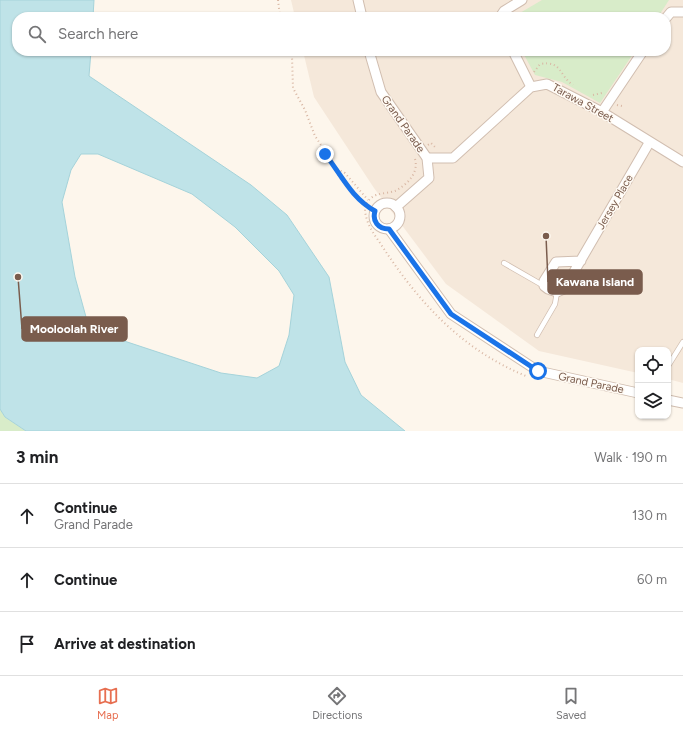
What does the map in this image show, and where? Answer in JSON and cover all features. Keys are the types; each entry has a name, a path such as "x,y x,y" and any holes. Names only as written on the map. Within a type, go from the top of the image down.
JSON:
{"street":[{"path":"358,0 361,12"},
{"path":"503,12 522,0"},
{"path":"671,12 683,12"},
{"name":"Grand Parade","path":"370,56 381,92 427,158 429,178 396,207"},
{"path":"427,158 453,158 531,87 516,56"},
{"path":"602,112 640,56"},
{"name":"Tarawa Street","path":"531,87 547,84 602,112 649,143 683,162"},
{"name":"Jersey Place","path":"557,292 564,289 649,143"},
{"path":"385,203 396,207 399,210 400,221 395,226 389,229 384,229 377,225 374,220 375,211 385,203"},
{"name":"Grand Parade","path":"389,229 451,314 478,332 538,371 635,392"},
{"path":"557,292 544,286 544,281 556,262 581,261"},
{"path":"671,401 683,403"}],"lane":[{"path":"504,263 544,286"},
{"name":"Jersey Place","path":"537,335 555,304 557,292"},
{"path":"671,361 683,342"}],"path":[{"path":"278,0 279,12"},
{"path":"292,56 293,88 306,110 315,136 337,169 339,177 364,205 375,211"},
{"path":"337,169 346,173 369,200"}],"shaded area":[{"path":"291,0 683,0 683,383 671,380 671,347 635,347 635,372 539,351 446,284 374,188 314,97 304,56 671,56 671,12 294,12"}],"green space":[{"path":"542,0 669,0 661,12 522,12"},
{"path":"525,56 632,56 600,103 562,82 535,75"},
{"path":"0,409 5,417 26,431 0,431"}],"water":[{"path":"0,0 94,0 93,12 12,12 12,56 91,56 89,76 251,185 287,215 329,277 345,362 361,395 405,431 26,431 5,417 0,409","holes":["81,154 98,154 192,194 235,227 279,271 294,295 289,335 279,366 257,378 221,373 103,334 86,317 75,277 62,202 71,170"]}],"place":[{"name":"Kawana Island","path":"546,236"},
{"name":"Mooloolah River","path":"18,277"}],"route":[{"path":"325,154 337,169 339,177 364,205 375,211 374,220 377,225 384,229 389,229 451,314 538,371"}]}
